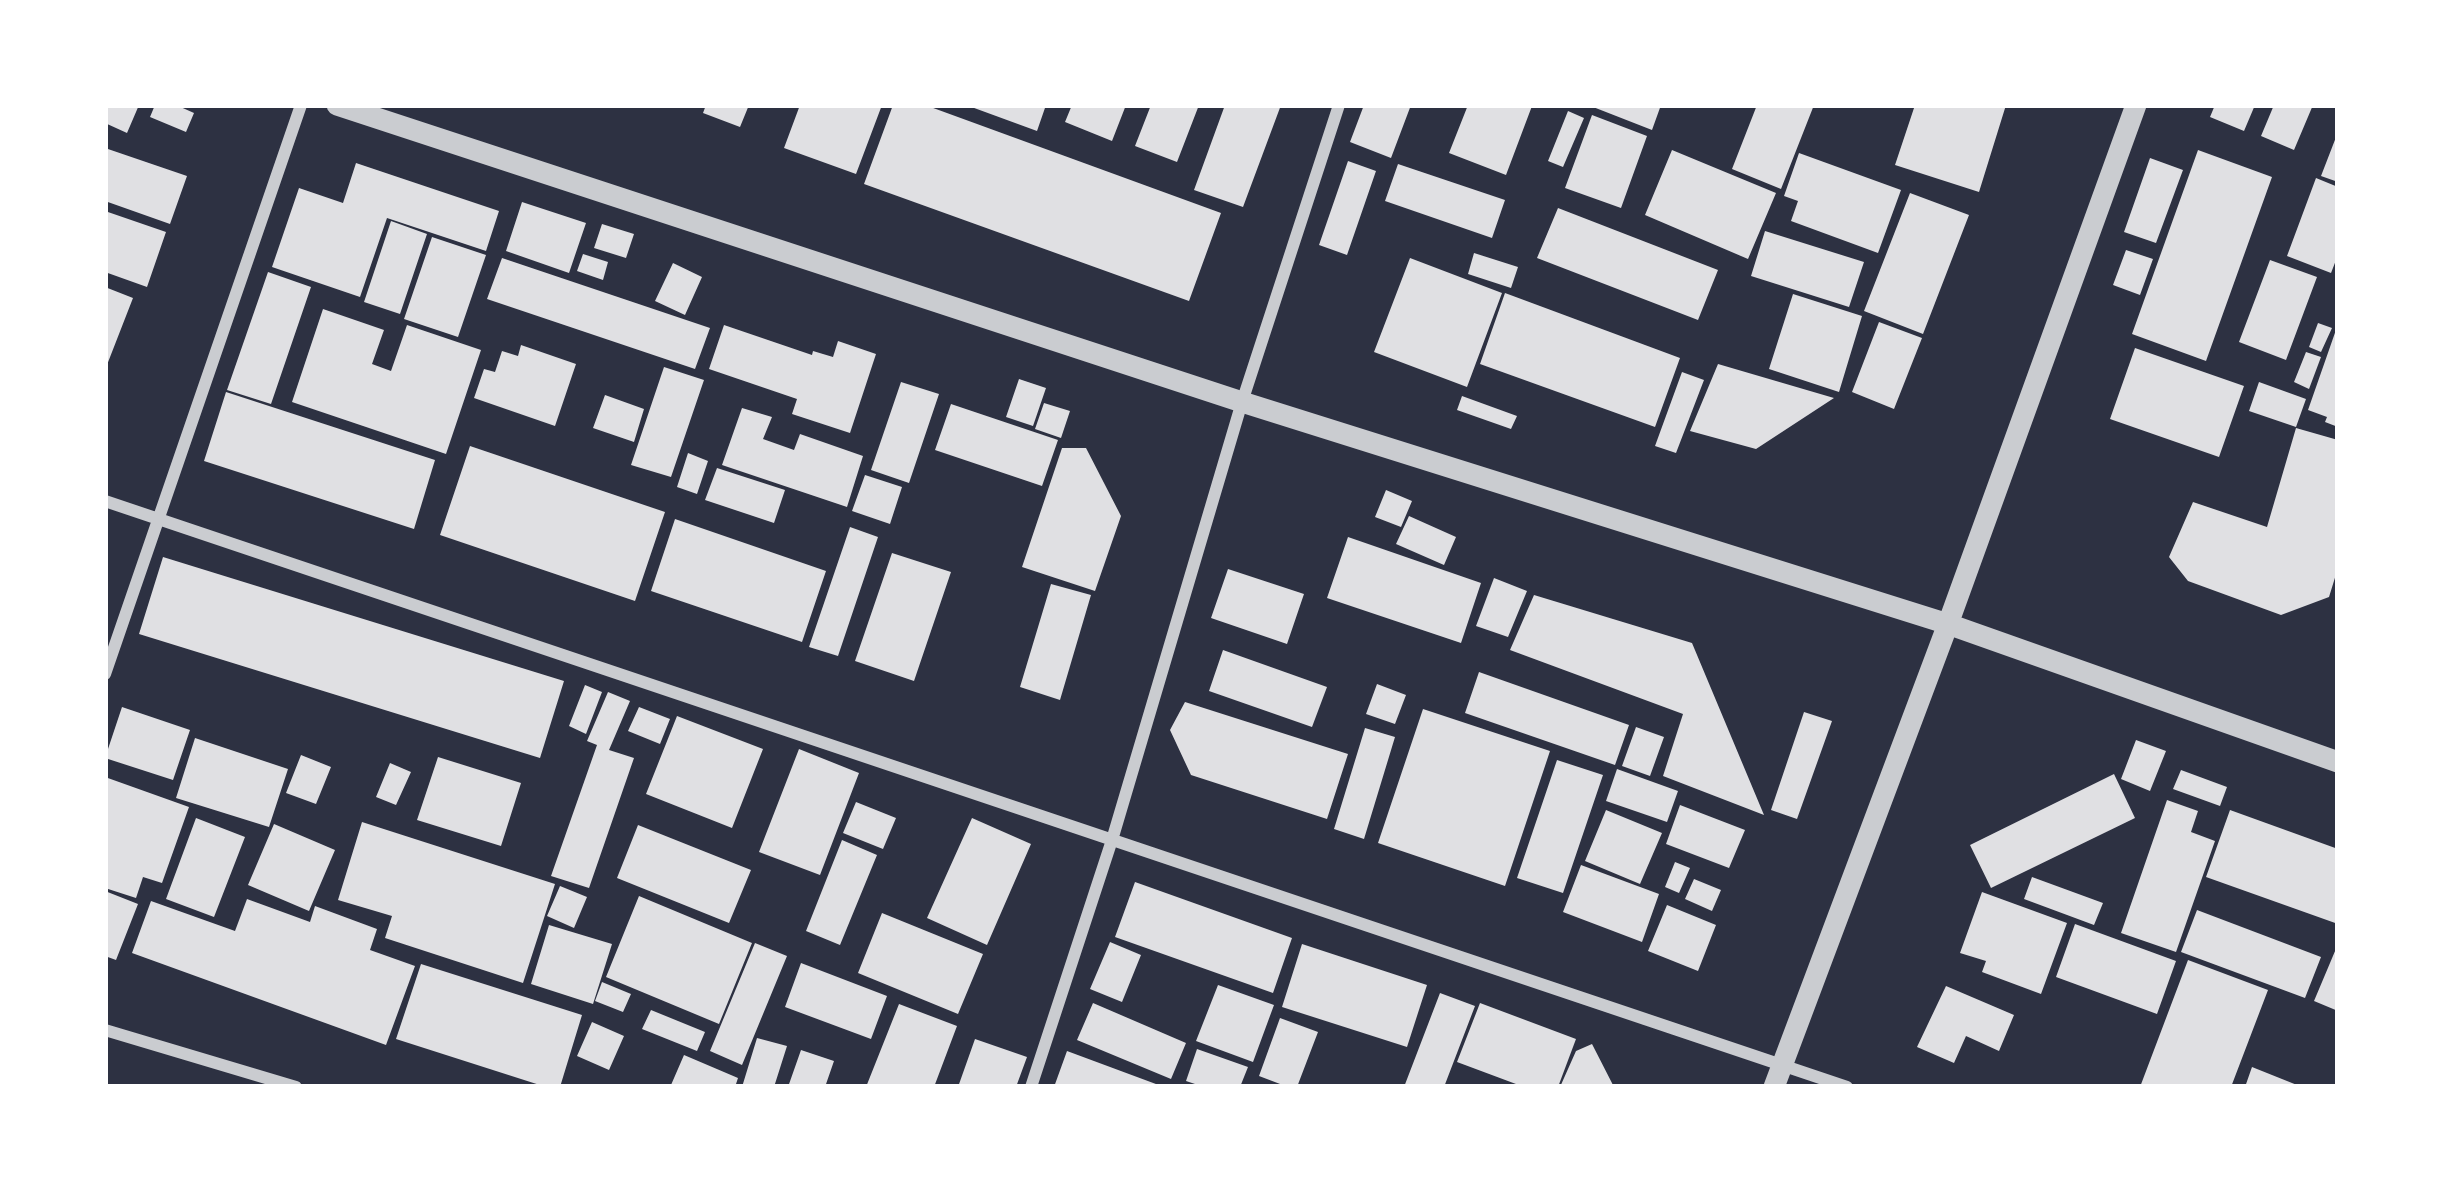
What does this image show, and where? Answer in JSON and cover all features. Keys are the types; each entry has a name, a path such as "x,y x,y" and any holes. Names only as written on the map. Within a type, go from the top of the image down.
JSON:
{"street":[{"path":"105,674 301,105"},
{"path":"337,105 1242,402 1948,623 2338,763"},
{"path":"1031,1087 1112,840 1242,402 1339,105"},
{"path":"1778,1077 2137,105"},
{"path":"105,500 1112,840 1778,1077 1847,1087"},
{"path":"105,1030 296,1087"}],"building":[{"path":"105,105 139,105 127,133 105,123"},
{"path":"155,105 176,105 194,113 186,132 150,117"},
{"path":"706,105 749,105 740,127 703,113"},
{"path":"800,105 882,105 856,174 784,148"},
{"path":"893,105 925,105 1221,213 1189,301 864,184"},
{"path":"966,105 1046,105 1037,131"},
{"path":"1072,105 1126,105 1112,141 1065,122"},
{"path":"1151,105 1199,105 1177,162 1135,146"},
{"path":"1225,105 1281,105 1243,207 1194,190"},
{"path":"1364,105 1411,105 1391,158 1350,142"},
{"path":"1468,105 1532,106 1506,175 1449,153"},
{"path":"1588,105 1661,105 1652,130"},
{"path":"1757,105 1814,105 1781,189 1732,169"},
{"path":"1915,105 2006,105 1979,192 1895,165"},
{"path":"2215,105 2255,105 2244,131 2210,117"},
{"path":"2274,105 2313,105 2294,150 2261,136"},
{"path":"1568,111 1584,118 1563,167 1548,161"},
{"path":"1592,115 1647,136 1621,208 1565,188"},
{"path":"2338,132 2338,182 2321,176"},
{"path":"105,148 187,176 170,224 105,201"},
{"path":"1672,150 1776,193 1748,259 1645,215"},
{"path":"2198,150 2272,177 2206,361 2132,334"},
{"path":"1799,153 1901,190 1878,253 1791,221 1798,201 1784,196"},
{"path":"2150,158 2183,170 2156,243 2124,232"},
{"path":"1348,161 1376,171 1347,255 1319,245"},
{"path":"356,163 499,211 486,251 387,218 360,297 272,267 299,188 343,203"},
{"path":"1398,164 1505,200 1492,238 1385,201"},
{"path":"2316,178 2338,187 2338,255 2331,273 2287,256"},
{"path":"1910,193 1969,215 1923,334 1864,311"},
{"path":"522,202 586,223 569,273 506,251"},
{"path":"1558,208 1718,270 1698,320 1537,258"},
{"path":"105,211 166,232 147,287 105,272"},
{"path":"391,221 427,234 400,314 364,302"},
{"path":"602,224 634,234 626,258 594,248"},
{"path":"1765,231 1864,262 1849,307 1751,276"},
{"path":"432,237 486,255 458,337 404,319"},
{"path":"2126,250 2153,259 2140,295 2113,285"},
{"path":"1474,253 1518,267 1511,288 1468,274"},
{"path":"583,254 608,262 603,280 577,271"},
{"path":"502,258 710,328 695,369 487,299"},
{"path":"1410,258 1502,293 1467,387 1374,352"},
{"path":"2270,260 2317,277 2286,360 2239,342"},
{"path":"673,263 702,277 685,315 655,301"},
{"path":"268,272 311,287 271,404 227,390"},
{"path":"105,287 133,298 105,370"},
{"path":"1505,293 1680,358 1655,427 1480,364"},
{"path":"1793,294 1862,316 1839,392 1769,369"},
{"path":"323,309 384,330 372,364 391,371 407,325 481,350 446,454 292,402"},
{"path":"1879,322 1922,338 1894,409 1852,392"},
{"path":"2318,323 2332,328 2321,352 2309,347"},
{"path":"724,325 812,355 813,351 833,357 838,341 876,354 850,433 792,414 797,399 709,369"},
{"path":"2338,327 2338,427 2308,410"},
{"path":"521,345 576,364 555,426 474,398 484,369 495,372 502,351 518,356"},
{"path":"2135,348 2244,386 2219,457 2110,419"},
{"path":"2306,352 2321,357 2309,389 2294,382"},
{"path":"1718,364 1834,398 1756,449 1690,431"},
{"path":"664,367 704,380 671,477 631,465"},
{"path":"1682,372 1704,380 1676,453 1655,446"},
{"path":"1019,379 1046,388 1033,426 1006,417"},
{"path":"901,382 939,394 909,483 871,470"},
{"path":"2259,382 2306,399 2296,427 2249,411"},
{"path":"226,392 435,460 414,529 204,461"},
{"path":"605,395 644,409 634,442 593,428"},
{"path":"1462,396 1517,416 1511,429 1457,410"},
{"path":"1044,403 1070,411 1061,438 1035,429"},
{"path":"951,404 1058,440 1042,486 935,450"},
{"path":"742,408 772,417 763,439 794,450 800,434 863,456 847,507 722,465"},
{"path":"2296,428 2338,440 2338,568 2329,597 2281,615 2188,581 2169,557 2193,502 2267,527"},
{"path":"470,446 665,512 635,601 440,535"},
{"path":"1062,448 1086,448 1121,516 1095,591 1022,567"},
{"path":"688,453 708,461 697,494 677,487"},
{"path":"717,468 785,490 774,523 705,500"},
{"path":"865,475 902,487 890,524 852,511"},
{"path":"1386,490 1412,501 1401,527 1375,517"},
{"path":"1409,516 1456,537 1444,565 1396,544"},
{"path":"675,519 826,571 802,642 651,591"},
{"path":"850,527 878,537 838,656 809,647"},
{"path":"1348,537 1481,583 1461,643 1327,598"},
{"path":"892,553 951,572 914,681 855,661"},
{"path":"163,557 564,681 540,758 139,634"},
{"path":"1228,569 1304,594 1287,644 1211,618"},
{"path":"1494,578 1527,591 1508,637 1476,626"},
{"path":"1051,584 1091,595 1060,700 1020,687"},
{"path":"1534,595 1692,643 1764,815 1663,776 1683,714 1510,650"},
{"path":"1223,650 1327,687 1312,727 1209,691"},
{"path":"1479,672 1629,725 1615,765 1465,713"},
{"path":"1377,684 1406,695 1395,724 1366,714"},
{"path":"585,685 602,692 586,734 569,726"},
{"path":"608,692 630,701 609,750 634,758 589,888 551,876 597,745 587,741"},
{"path":"1185,702 1348,754 1327,819 1191,775 1170,730"},
{"path":"122,707 190,730 173,780 105,758"},
{"path":"639,707 670,719 660,744 628,731"},
{"path":"1423,709 1550,751 1505,886 1378,843"},
{"path":"1804,712 1832,721 1797,819 1771,810"},
{"path":"677,716 763,749 732,828 646,794"},
{"path":"1636,727 1664,737 1650,776 1622,766"},
{"path":"1365,728 1395,737 1364,839 1334,829"},
{"path":"195,738 288,769 269,827 176,798"},
{"path":"2136,740 2166,751 2150,791 2121,779"},
{"path":"799,749 859,773 820,875 759,852"},
{"path":"301,755 331,767 316,804 286,793"},
{"path":"438,757 521,783 501,846 417,820"},
{"path":"1557,760 1603,775 1563,893 1517,878"},
{"path":"390,763 411,772 396,805 376,797"},
{"path":"1617,769 1678,791 1667,822 1606,801"},
{"path":"2181,770 2227,787 2220,806 2173,789"},
{"path":"2114,774 2135,818 1991,888 1970,845"},
{"path":"105,777 189,807 162,883 143,877 136,898 105,888"},
{"path":"2167,800 2198,811 2191,832 2215,841 2176,952 2121,933"},
{"path":"856,802 896,818 883,849 843,833"},
{"path":"1680,805 1745,830 1729,868 1666,844"},
{"path":"1606,810 1662,833 1640,884 1585,861"},
{"path":"2230,810 2338,849 2338,924 2206,877"},
{"path":"196,818 245,837 214,917 166,899"},
{"path":"972,818 1031,844 987,945 927,918"},
{"path":"362,822 555,884 523,983 385,938 392,916 338,900"},
{"path":"274,824 335,850 309,911 248,885"},
{"path":"638,825 751,870 729,923 617,878"},
{"path":"842,840 877,855 840,945 806,931"},
{"path":"1675,862 1690,868 1679,893 1665,887"},
{"path":"1581,865 1659,894 1642,942 1563,912"},
{"path":"2032,877 2103,903 2094,925 2024,899"},
{"path":"1694,879 1721,890 1712,911 1685,899"},
{"path":"1135,882 1292,938 1273,993 1115,937"},
{"path":"560,886 587,897 574,928 547,916"},
{"path":"105,891 138,904 116,960 105,956"},
{"path":"1982,892 2067,923 2041,994 1982,972 1986,961 1960,953"},
{"path":"639,896 752,943 719,1024 606,977"},
{"path":"247,899 310,922 315,906 377,929 370,950 415,966 386,1045 132,953 151,901 235,931"},
{"path":"1667,905 1716,925 1698,971 1648,951"},
{"path":"2197,910 2321,957 2305,998 2181,952"},
{"path":"882,913 983,954 958,1014 858,973"},
{"path":"2075,924 2176,961 2157,1014 2056,977"},
{"path":"549,925 612,944 593,1004 531,984"},
{"path":"1110,942 1141,955 1122,1002 1090,989"},
{"path":"755,943 787,956 742,1065 710,1051"},
{"path":"1302,944 1427,985 1407,1047 1282,1007"},
{"path":"2338,944 2338,1011 2314,1001"},
{"path":"2188,960 2268,990 2231,1087 2140,1087"},
{"path":"801,963 887,996 871,1039 785,1007"},
{"path":"421,964 582,1015 560,1087 546,1087 396,1039"},
{"path":"602,982 631,994 623,1012 595,1001"},
{"path":"1218,985 1274,1005 1253,1062 1196,1041"},
{"path":"1946,986 2014,1015 1999,1051 1966,1036 1954,1063 1917,1047"},
{"path":"1440,993 1475,1006 1444,1087 1404,1087"},
{"path":"1093,1003 1186,1043 1171,1079 1077,1040"},
{"path":"1480,1003 1576,1039 1558,1087 1524,1087 1457,1062"},
{"path":"899,1004 957,1026 934,1087 866,1087"},
{"path":"651,1010 705,1032 697,1051 642,1029"},
{"path":"1280,1018 1318,1032 1297,1087 1259,1076"},
{"path":"592,1022 624,1036 609,1070 577,1056"},
{"path":"757,1038 787,1046 774,1087 742,1087"},
{"path":"975,1039 1027,1057 1016,1087 958,1087"},
{"path":"1592,1044 1614,1087 1560,1087 1576,1051"},
{"path":"1197,1049 1248,1067 1240,1087 1204,1087 1186,1081"},
{"path":"801,1050 834,1061 825,1087 788,1087"},
{"path":"1067,1051 1164,1087 1054,1087"},
{"path":"684,1055 738,1078 735,1087 671,1085"},
{"path":"2252,1067 2302,1087 2245,1087"}]}
